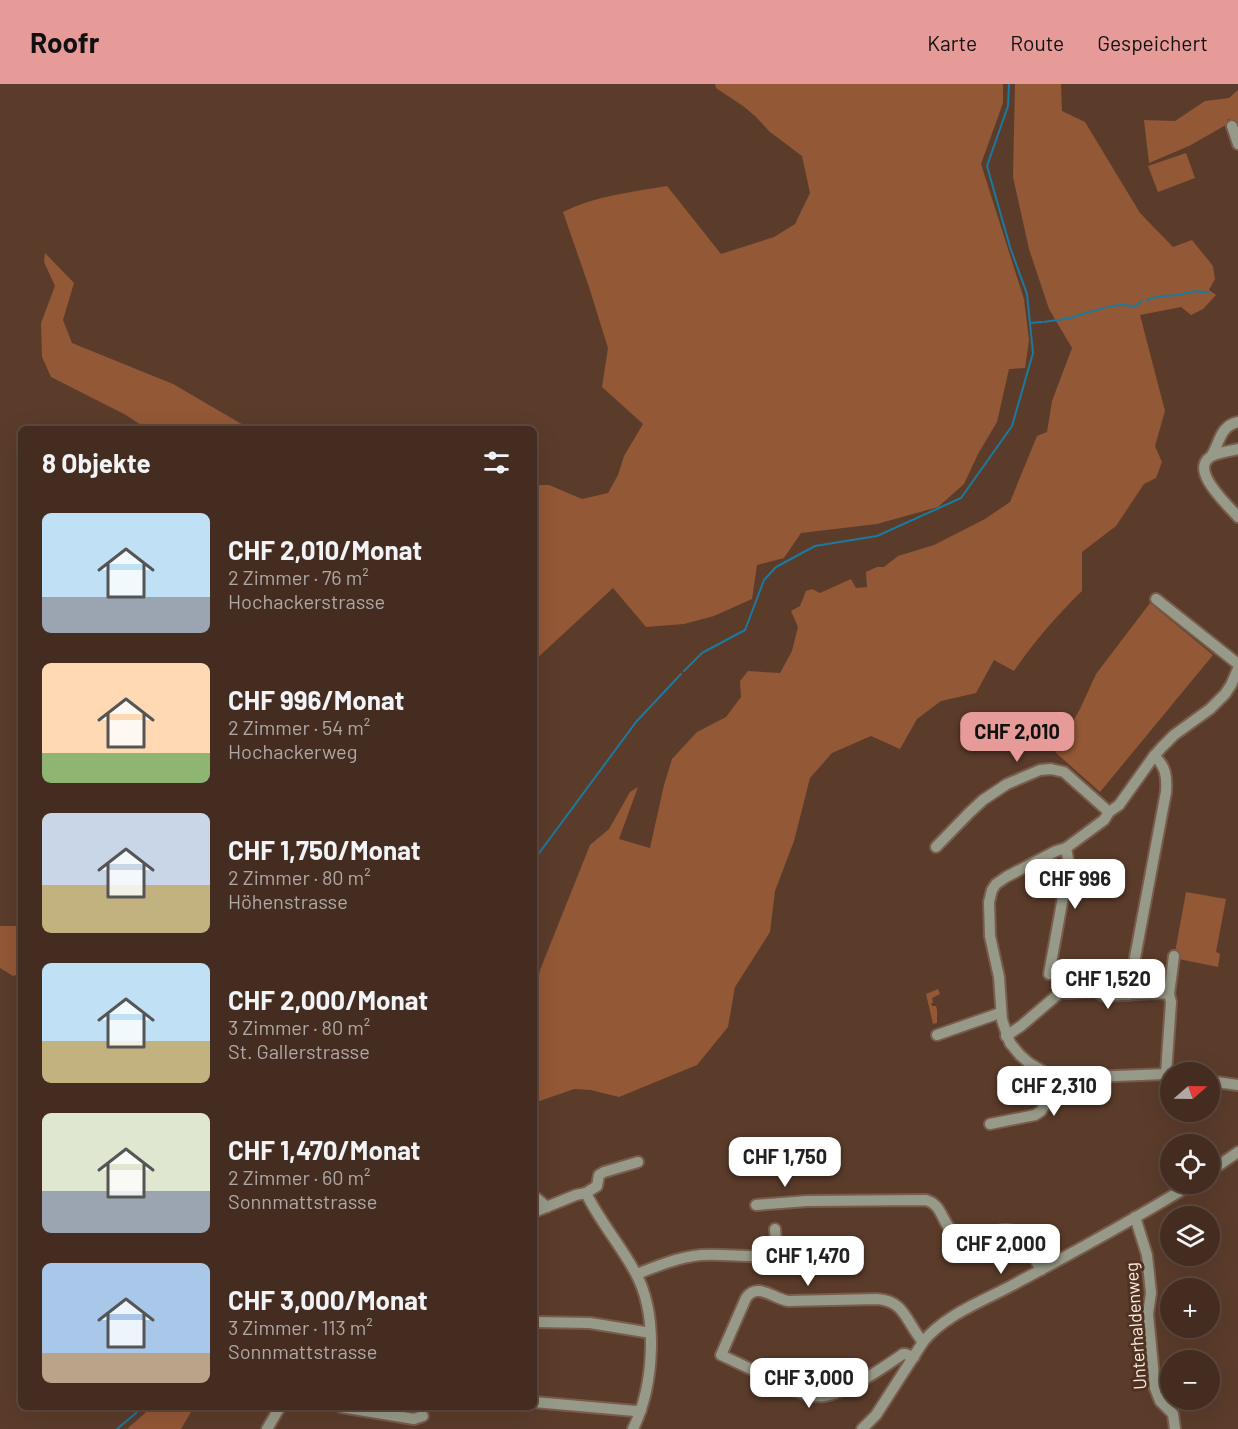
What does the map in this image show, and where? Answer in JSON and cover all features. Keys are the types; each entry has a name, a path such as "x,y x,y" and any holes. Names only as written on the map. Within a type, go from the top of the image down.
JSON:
{"street":[{"path":"1232,126 1238,144"},
{"path":"1238,422 1226,427 1212,455 1204,465 1205,476 1238,517"},
{"path":"1212,455 1238,449"},
{"path":"1156,599 1238,664"},
{"path":"1160,1075 1065,1078 1046,1073 1020,1055 1006,1036 1000,1013 999,977 990,936 988,902 996,884 1056,851 1066,848 1104,820 1109,812 1119,805 1154,756 1174,735 1210,709 1225,694 1238,669"},
{"path":"1128,994 1166,792 1166,774 1154,756"},
{"path":"936,848 983,800 1011,782 1040,770 1051,769 1064,772 1109,812"},
{"path":"1049,974 1069,864 1066,848"},
{"path":"1169,1062 1171,1002 1169,994 1174,956"},
{"path":"1006,1036 1063,990 1065,993 1095,991 1104,996 1169,994"},
{"path":"938,1035 1000,1013"},
{"path":"990,1124 1041,1111 1044,1106 1046,1073"},
{"path":"1220,1082 1238,1084"},
{"path":"1220,1165 1238,1153"},
{"path":"537,1211 585,1193 597,1186 599,1175 604,1172 638,1162"},
{"path":"585,1193 595,1212 637,1274 646,1302 650,1332 650,1365 646,1393 633,1429"},
{"path":"862,1429 876,1415 928,1336 951,1318 1175,1194"},
{"path":"537,1199 547,1207"},
{"path":"756,1205 816,1201 926,1200 938,1208 947,1227 958,1235 971,1237 1000,1231 1016,1232 1041,1270"},
{"name":"Unterhaldenweg","path":"1135,1217 1148,1255 1151,1293 1148,1314 1155,1388 1160,1401 1173,1414 1175,1429"},
{"path":"637,1274 691,1256 761,1258 777,1255 775,1228"},
{"path":"914,1357 905,1354 840,1391 818,1396 799,1392 721,1355 748,1294 760,1290 788,1301 877,1299 889,1301 900,1308 914,1331 924,1342"},
{"path":"537,1322 590,1323 650,1332"},
{"path":"537,1402 641,1410"},
{"path":"267,1429 278,1410"},
{"path":"359,1410 414,1419 423,1416"}],"shaded area":[{"path":"715,84 1003,84 1003,103 981,164 1024,299 1029,340 1025,368 1009,369 997,422 964,484 938,507 877,524 801,533 784,558 757,565 752,599 714,616 684,624 646,627 613,588 537,658 537,485 549,485 582,499 608,493 618,475 624,456 643,424 602,387 608,348 563,212 601,198 667,186 721,254 774,237 795,224 810,193 802,156 770,132 743,106 716,88"},
{"path":"1015,84 1061,84 1062,111 1085,122 1140,213 1173,247 1192,240 1213,266 1215,279 1209,290 1216,295 1203,309 1191,315 1181,307 1140,315 1165,411 1155,446 1162,462 1156,478 1144,484 1116,526 1082,552 1082,591 1046,629 1014,671 994,660 976,693 941,701 917,719 900,749 871,736 832,753 810,778 794,841 775,891 770,932 735,987 728,1027 697,1065 619,1097 591,1090 574,1089 537,1102 537,986 540,970 590,845 609,829 630,792 638,787 619,839 650,848 672,759 697,732 726,717 741,697 740,681 748,671 780,673 792,651 798,627 791,611 800,606 806,591 812,589 820,593 851,579 856,588 867,587 866,572 877,567 884,567 898,556 934,545 985,519 1010,502 1037,436 1047,432 1052,401 1072,348 1049,309 1029,249 1013,177"},
{"path":"1238,90 1238,122 1228,119 1226,125 1189,146 1149,163 1144,120 1175,121 1205,101 1229,98"},
{"path":"1186,153 1195,178 1158,192 1148,166"},
{"path":"45,253 74,283 63,320 72,343 173,384 245,426 142,426 126,415 51,377 42,357 41,323 55,286 44,262"},
{"path":"1150,603 1213,655 1100,792 1055,752 1080,709 1096,674"},
{"path":"1186,892 1226,899 1216,952 1220,954 1218,967 1174,958"},
{"path":"0,926 18,926 18,975 13,976 0,968"},
{"path":"938,989 940,994 932,998 933,1003 931,1003 932,1006 936,1006 937,1010 937,1023 933,1024 926,994"},
{"path":"149,1410 192,1410 181,1429 127,1429"}],"waterway":[{"path":"684,671 702,653 745,630 764,580 776,567 815,546 877,536 961,498 1012,426 1033,353 1027,294 1010,247 987,166 1008,106 1009,84"},
{"path":"1147,300 1158,296 1195,291 1208,293"},
{"path":"1044,322 1070,318 1113,306 1134,307 1142,301"},
{"path":"1030,323 1042,322"},
{"path":"537,856 636,722 681,674"},
{"path":"117,1429 138,1410"}]}
